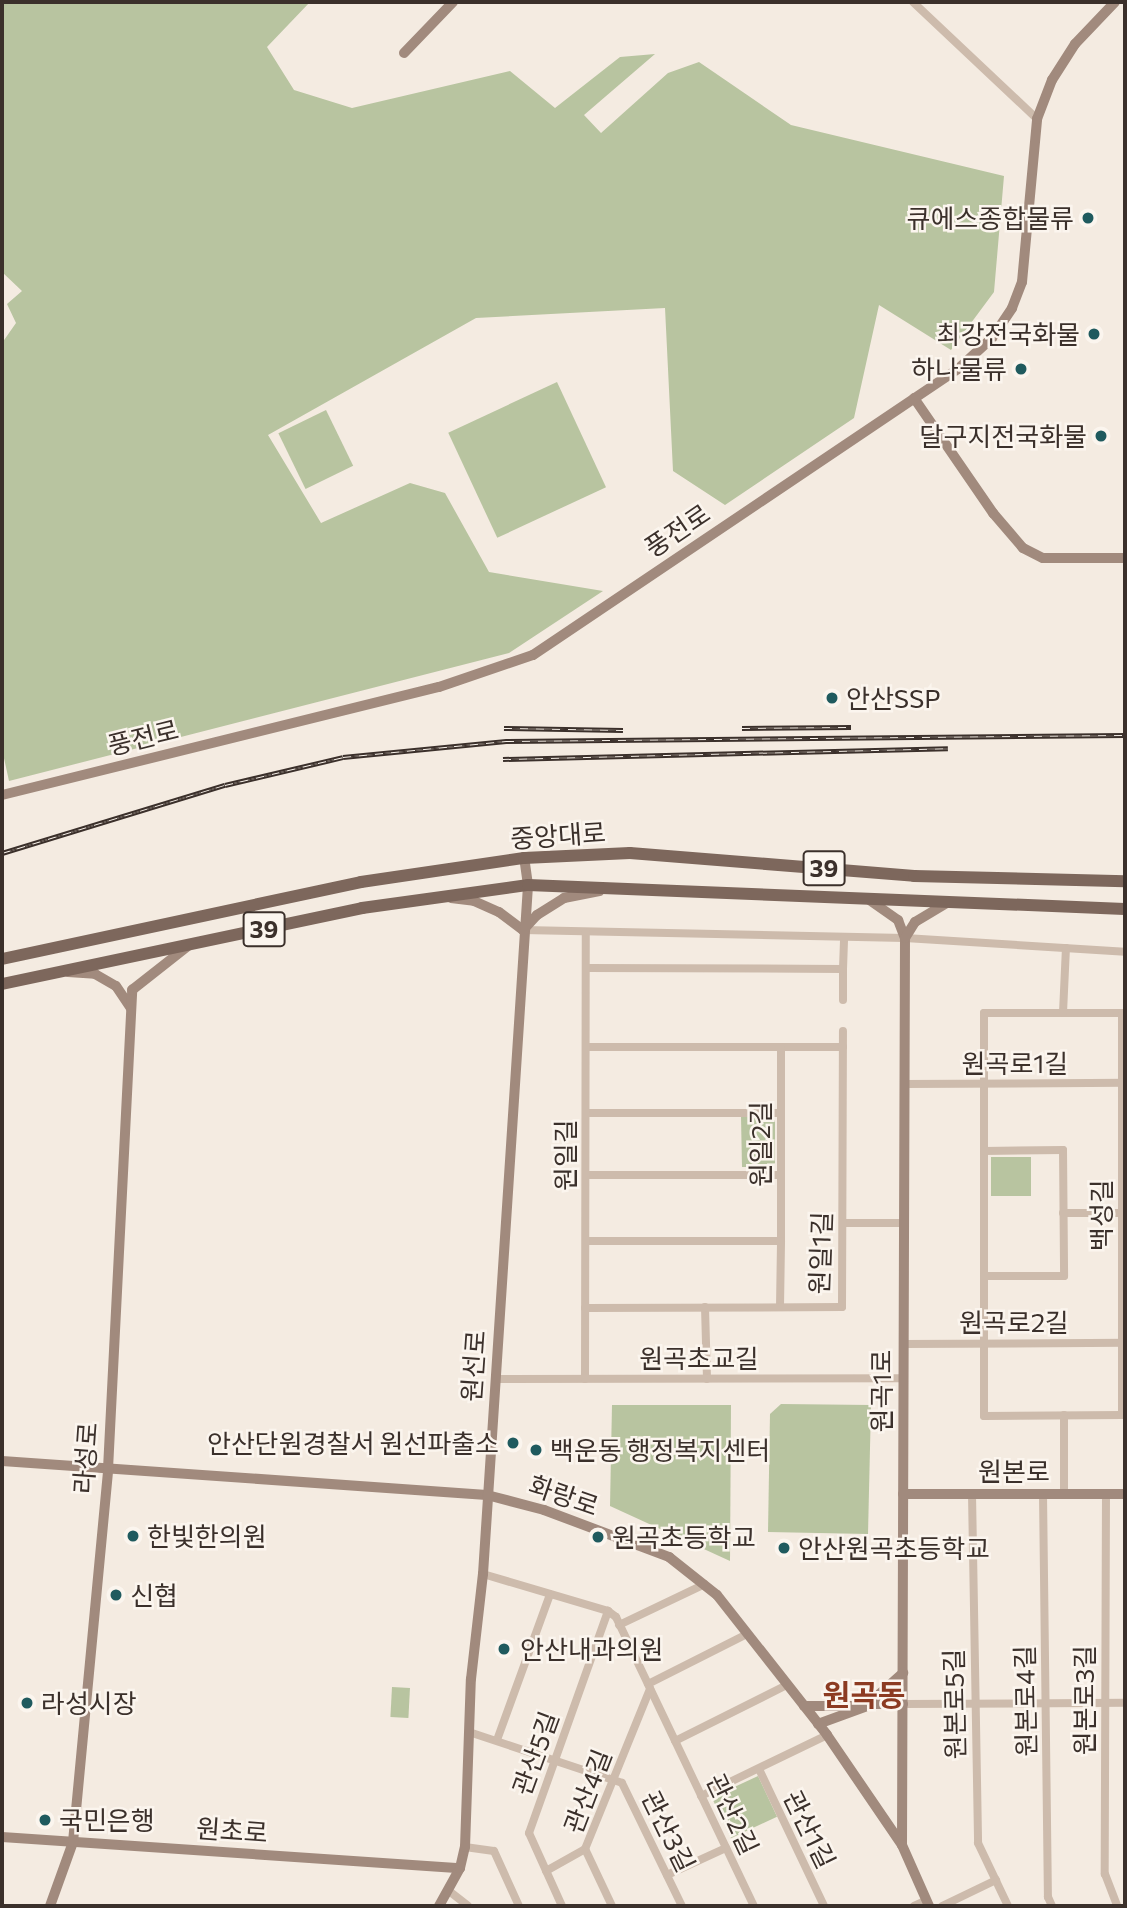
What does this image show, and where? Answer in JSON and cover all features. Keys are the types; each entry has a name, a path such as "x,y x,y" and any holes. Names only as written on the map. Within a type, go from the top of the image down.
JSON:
{"main road":[{"name":"중앙대로","path":"2,959 361,882 524,858 630,853 914,876 1125,881"},
{"name":"39","path":"2,984 362,908 528,885 1125,909"}],"street":[{"path":"404,53 453,2"},
{"path":"913,2 1037,119"},
{"name":"풍전로","path":"2,795 439,687 533,655 914,398 992,338 1012,308 1022,282 1037,119 1063,60 1115,2"},
{"path":"914,398 993,513 1023,548 1044,558 1125,558"},
{"name":"원선로","path":"439,1906 460,1868 466,1847 469,1732 483,1574 528,885 524,858"},
{"path":"523,930 537,915 565,898 612,887"},
{"path":"440,897 474,901 499,912 523,930 905,938 1125,952"},
{"path":"867,899 898,920 905,938"},
{"path":"905,938 921,917 947,903"},
{"name":"원일길","path":"585,1379 586,932"},
{"path":"843,1000 844,937"},
{"name":"원곡1로","path":"902,1845 905,938"},
{"path":"131,1008 132,990 188,946"},
{"path":"1063,1013 1066,948"},
{"path":"586,968 843,969"},
{"path":"64,971 95,975 116,986 131,1008"},
{"name":"라성로","path":"50,1906 73,1842 108,1469 131,1008"},
{"name":"백성길","path":"984,1013 1063,1013 1122,1013 1122,1415 984,1416 984,1013"},
{"name":"원일1길","path":"585,1308 842,1307 843,1031"},
{"path":"586,1047 843,1047"},
{"name":"원일2길","path":"780,1307 781,1047"},
{"name":"원곡로1길","path":"904,1084 1124,1083"},
{"path":"586,1113 781,1113"},
{"name":"백성길","path":"984,1151 1063,1150 1064,1276 984,1276"},
{"path":"586,1175 781,1175"},
{"path":"1063,1213 1122,1213"},
{"path":"843,1223 904,1223"},
{"path":"586,1241 781,1241"},
{"path":"705,1307 707,1379"},
{"name":"원곡로2길","path":"904,1344 1124,1343"},
{"name":"원곡초교길","path":"495,1380 904,1378"},
{"path":"1063,1415 1064,1494"},
{"name":"화랑로","path":"2,1461 487,1495 544,1510 669,1557 705,1584 827,1735 902,1845 928,1903"},
{"name":"원본로","path":"903,1494 1125,1494"},
{"name":"원본로5길","path":"972,1494 978,1843 1008,1906"},
{"name":"원본로4길","path":"1043,1494 1048,1897 1052,1906"},
{"name":"원본로3길","path":"1106,1494 1105,1874 1119,1904"},
{"path":"483,1574 608,1611"},
{"path":"620,1625 705,1584"},
{"path":"498,1740 550,1594"},
{"name":"관산2길","path":"608,1611 620,1625 754,1906"},
{"name":"관산5길","path":"562,1906 529,1833 608,1611"},
{"path":"649,1686 747,1634"},
{"path":"818,1724 866,1706 903,1672"},
{"path":"675,1741 787,1685"},
{"name":"관산4길","path":"612,1906 585,1849 649,1686"},
{"path":"804,1706 1125,1703"},
{"path":"469,1732 613,1778"},
{"name":"관산1길","path":"701,1796 827,1735"},
{"name":"관산1길","path":"759,1769 824,1906"},
{"name":"관산3길","path":"613,1778 622,1783 682,1906"},
{"name":"원초로","path":"2,1837 460,1868"},
{"path":"466,1847 494,1851 519,1906"},
{"path":"667,1875 726,1848"},
{"path":"546,1871 585,1849"},
{"path":"942,1906 996,1880"},
{"path":"449,1891 468,1906"},
{"path":"914,1906 928,1903"}],"green space":[{"path":"2,2 310,2 267,47 294,90 352,108 510,71 555,108 620,57 655,54 584,115 601,133 668,73 699,62 791,125 1004,176 994,292 951,350 879,305 854,418 725,505 673,471 665,308 476,318 268,435 321,523 410,483 445,493 489,572 603,591 509,653 9,781 2,749 2,343 16,323 7,304 22,291 2,272"},
{"path":"557,382 606,487 497,538 448,433"},
{"path":"326,410 353,466 306,489 278,433"},
{"path":"741,1117 771,1117 775,1121 775,1163 771,1167 742,1167"},
{"path":"991,1157 1031,1157 1031,1196 991,1196"},
{"path":"781,1404 871,1405 868,1534 768,1532 770,1414"},
{"path":"612,1405 731,1405 730,1561 610,1506"},
{"path":"392,1687 410,1688 408,1718 390,1717"},
{"path":"758,1776 777,1817 731,1838 712,1798"}],"railway":[{"path":"742,728 851,727"},
{"path":"504,728 623,730"},
{"path":"2,853 225,785 343,757 506,741 1125,735"},
{"path":"503,759 948,748"}],"place":[{"name":"큐에스종합물류","path":"1088,218"},
{"name":"최강전국화물","path":"1094,334"},
{"name":"하나물류","path":"1021,369"},
{"name":"달구지전국화물","path":"1101,436"},
{"name":"안산SSP","path":"832,698"},
{"name":"안산단원경찰서 원선파출소","path":"513,1443"},
{"name":"백운동 행정복지센터","path":"536,1450"},
{"name":"한빛한의원","path":"133,1536"},
{"name":"원곡초등학교","path":"598,1537"},
{"name":"안산원곡초등학교","path":"784,1548"},
{"name":"신협","path":"116,1595"},
{"name":"안산내과의원","path":"504,1649"},
{"name":"라성시장","path":"27,1703"},
{"name":"국민은행","path":"45,1820"}],"district":[{"name":"원곡동","path":"864,1694"}]}
